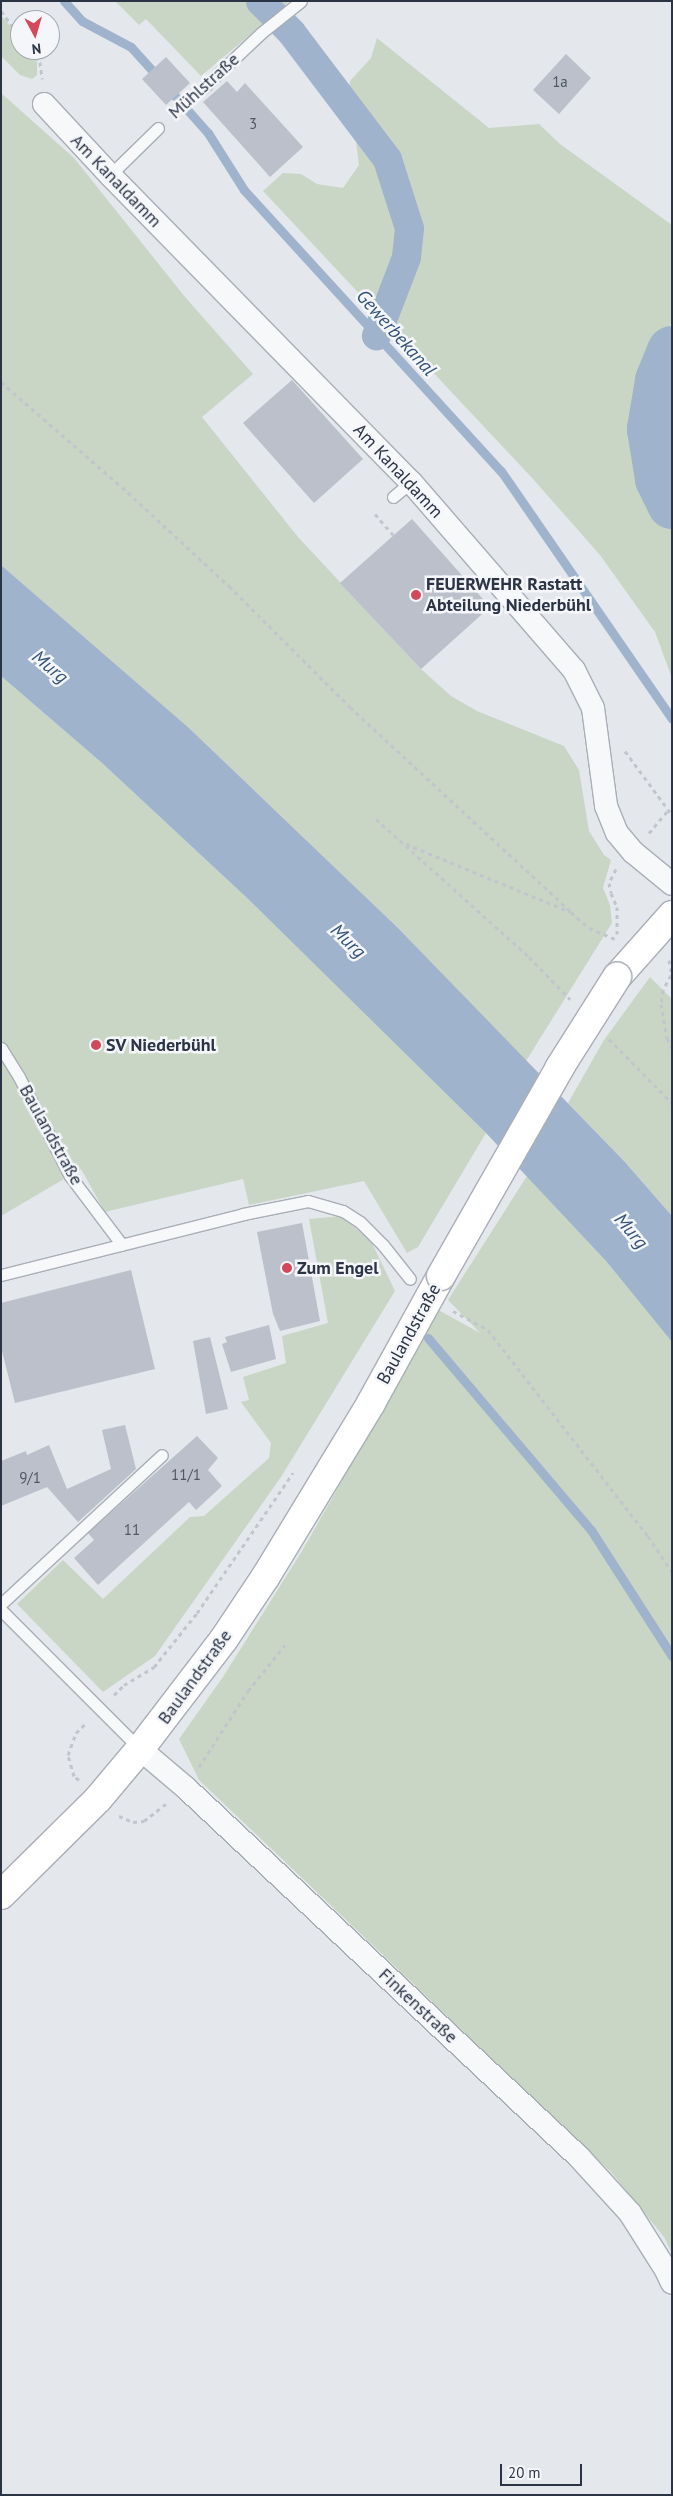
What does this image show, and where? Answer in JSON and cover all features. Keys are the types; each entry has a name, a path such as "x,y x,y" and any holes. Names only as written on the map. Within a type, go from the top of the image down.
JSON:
{"street":[{"name":"Am Kanaldamm","path":"44,104 110,175 411,482 574,670 593,708 606,806 617,833 633,852 672,884"},
{"name":"Baulandstraße","path":"1,1895 98,1798 140,1749 206,1663 266,1576 371,1403 426,1284 617,977 672,915"},
{"name":"Finkenstraße","path":"140,1749 186,1788 580,2157 630,2213 666,2270 672,2283"}],"lane":[{"name":"Mühlstraße","path":"203,88 261,33 301,1"},
{"name":"Mühlstraße","path":"110,175 158,128"},
{"path":"393,497 411,482"},
{"name":"Baulandstraße","path":"1,1048 19,1077 70,1176 122,1245"},
{"path":"1,1275 243,1214 308,1201 343,1211 360,1222 426,1284"},
{"path":"1,1604 162,1455"},
{"path":"1,1610 140,1749"}],"path":[{"path":"1,11 10,23"},
{"path":"38,60 44,104"},
{"name":"Mühlstraße","path":"158,128 203,88"},
{"path":"1,382 122,487 222,580 350,707 571,912 589,928 616,939"},
{"path":"375,514 394,535"},
{"path":"623,748 672,815"},
{"path":"376,818 529,957 577,1006"},
{"path":"403,842 571,912"},
{"path":"612,943 616,939 618,916 610,883 612,874 633,852"},
{"path":"671,975 663,990 661,1004 667,1038 672,1048"},
{"path":"604,1034 672,1103"},
{"path":"426,1284 488,1330 648,1536 672,1572"},
{"path":"285,1645 248,1691 186,1788 144,1821 133,1822 122,1818 74,1776 68,1755 76,1733 124,1685 154,1667 197,1613 295,1470"}],"green space":[{"path":"115,1 290,1 201,76 146,19 139,25"},
{"path":"1,15 10,26 10,60 36,60 37,75 32,79 20,75 1,56"},
{"path":"377,38 489,128 539,124 560,144 672,225 672,321 648,377 638,423 642,462 657,501 672,527 672,678 655,632 600,555 533,479 263,191 283,173 301,174 317,184 343,188 359,165 355,134 347,104 350,81 371,58"},
{"path":"1,93 74,158 185,297 253,374 202,417 298,537 421,669 451,696 477,711 564,746 579,770 589,831 604,855 611,860 603,888 610,905 612,923 526,1061 397,927 189,728 1,565"},
{"path":"1,676 102,763 246,897 486,1133 418,1247 407,1253 364,1181 249,1205 243,1179 105,1212 81,1169 1,1216"},
{"path":"650,977 672,999 672,1216 624,1161 568,1103 604,1040"},
{"path":"527,1176 606,1261 672,1342 672,2253 664,2237 611,2172 199,1780 179,1739 223,1677 302,1551 376,1421 435,1308 480,1333 448,1300"},
{"path":"341,1216 371,1241 395,1291 281,1477 155,1656 103,1692 17,1604 63,1560 103,1599 190,1517 204,1516 269,1458 271,1443 241,1402 249,1400 243,1377 286,1363 282,1336 328,1323 309,1219"}],"water":[{"name":"Murg","path":"1,565 189,728 397,927 624,1161 672,1216 672,1342 606,1261 486,1133 246,897 102,763 1,676"}],"building":[{"path":"566,54 591,78 559,114 533,90"},
{"path":"166,57 190,83 166,105 142,79"},
{"path":"227,81 237,92 245,83 303,147 270,177 203,102"},
{"path":"292,380 363,459 314,503 243,423"},
{"name":"FEUERWEHR Rastatt Abteilung Niederbühl","path":"412,519 490,607 421,669 340,583"},
{"name":"Zum Engel","path":"302,1223 320,1321 280,1331 273,1314 257,1232"},
{"path":"131,1270 155,1369 15,1403 1,1347 1,1303"},
{"path":"269,1325 276,1359 231,1372 222,1344 227,1342 225,1337"},
{"path":"210,1337 228,1409 206,1414 193,1341"},
{"path":"125,1425 136,1469 78,1522 47,1487 1,1506 1,1461 26,1451 27,1455 49,1445 67,1489 111,1469 102,1430"},
{"path":"197,1436 218,1458 208,1470 222,1486 196,1510 189,1502 98,1585 74,1558 94,1540 88,1533"}],"waterway":[{"name":"Gewerbekanal","path":"64,1 82,21 131,47 159,78"},
{"path":"260,1 291,32 387,159 409,228 406,257 376,335"},
{"name":"Gewerbekanal","path":"168,88 208,133 244,190 501,471 672,719"},
{"path":"672,351 660,381 652,429 660,479 672,504"},
{"path":"428,1338 591,1530 672,1656"}],"place":[{"name":"FEUERWEHR Rastatt Abteilung Niederbühl","path":"416,595"},
{"name":"SV Niederbühl","path":"96,1045"},
{"name":"Zum Engel","path":"287,1268"}]}
